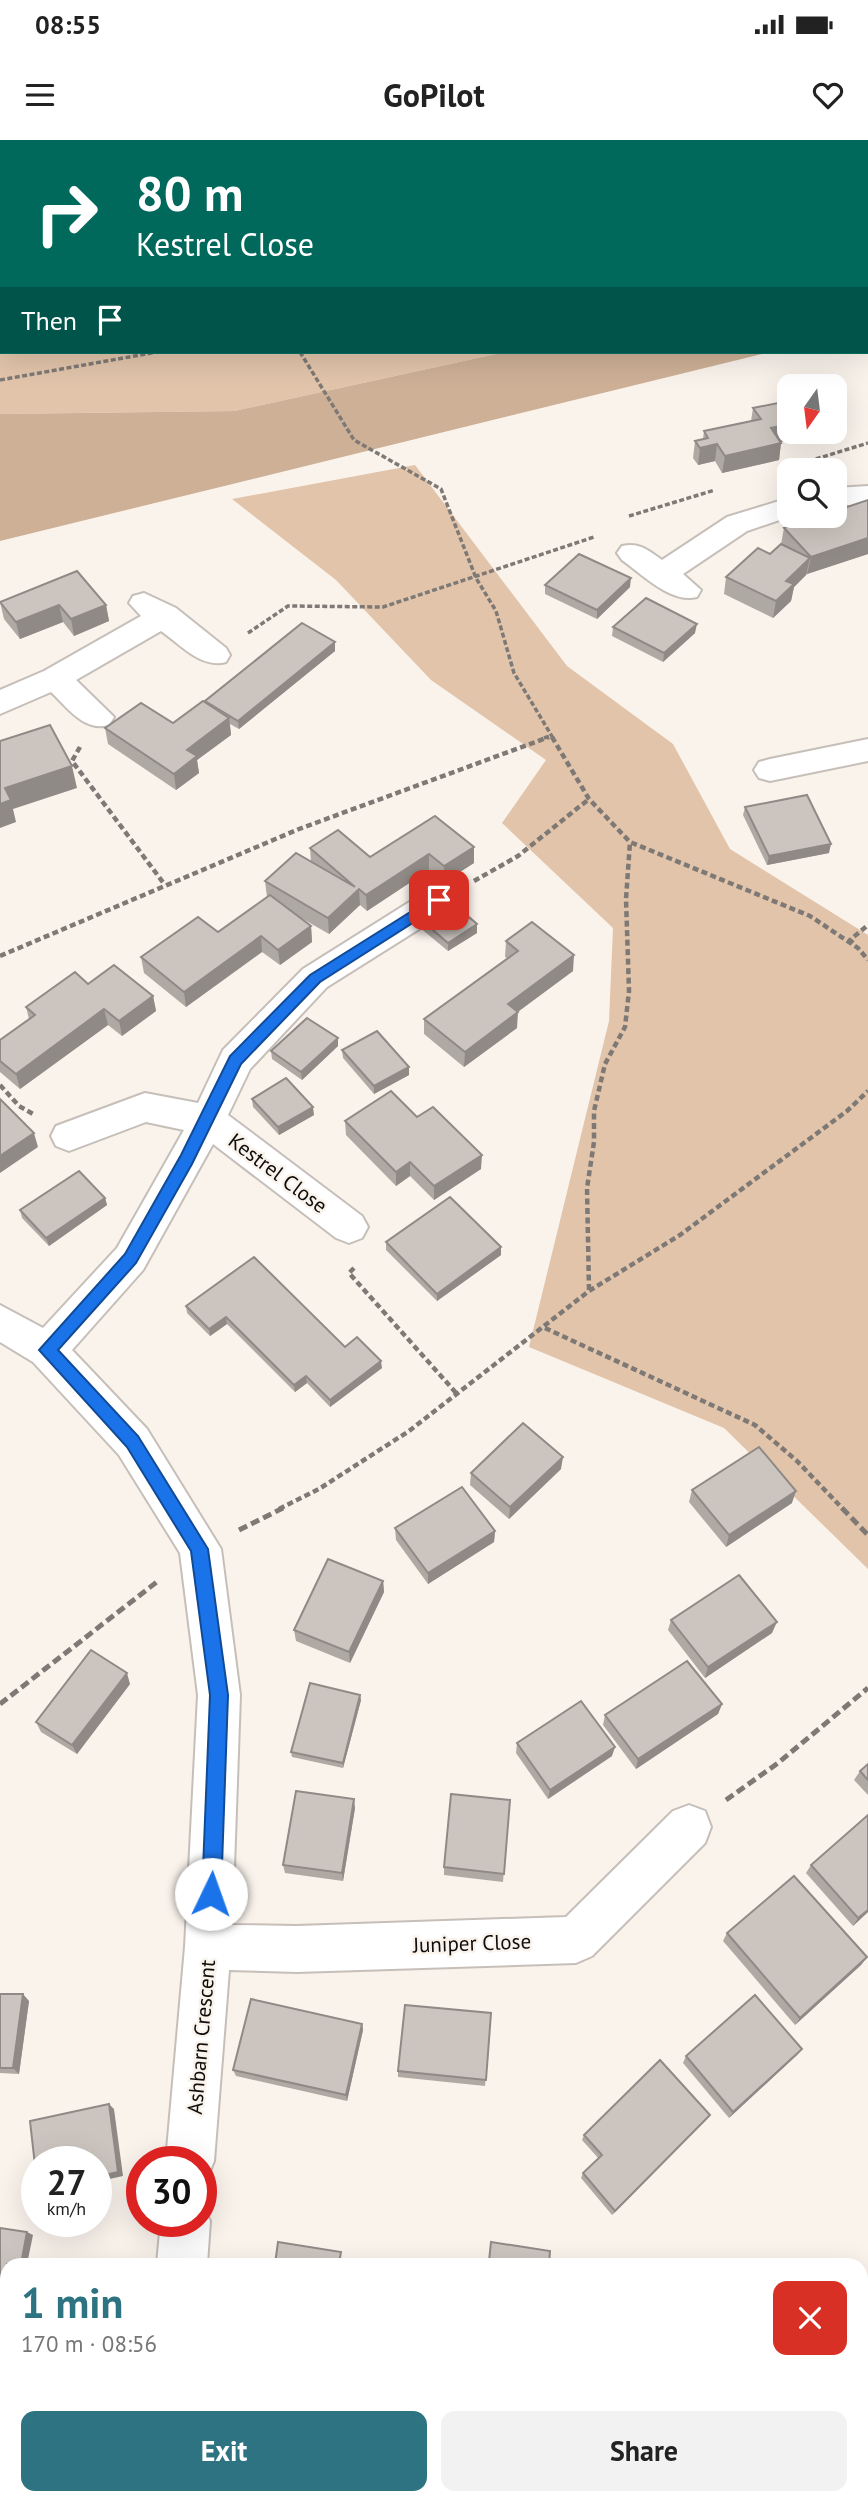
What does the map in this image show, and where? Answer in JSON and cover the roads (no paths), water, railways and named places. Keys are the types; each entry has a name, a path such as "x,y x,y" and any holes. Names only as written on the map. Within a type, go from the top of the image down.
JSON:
{"street":[{"path":"847,496 868,495"},
{"path":"632,553 675,582 737,524 777,511"},
{"path":"138,600 165,615 215,655"},
{"path":"0,703 55,678 165,615"},
{"path":"55,678 98,717"},
{"path":"770,770 868,750"},
{"name":"Kestrel Close","path":"47,1350 130,1259 208,1120 236,1060 315,978 439,900"},
{"name":"Kestrel Close","path":"69,1136 145,1107 208,1120 349,1227"},
{"name":"Ashbarn Crescent","path":"0,1322 47,1350 133,1442 200,1549 219,1695 208,1947 191,2146"},
{"name":"Juniper Close","path":"208,1947 298,1949 576,1940 689,1827"},
{"path":"183,2258 185,2237"}]}
